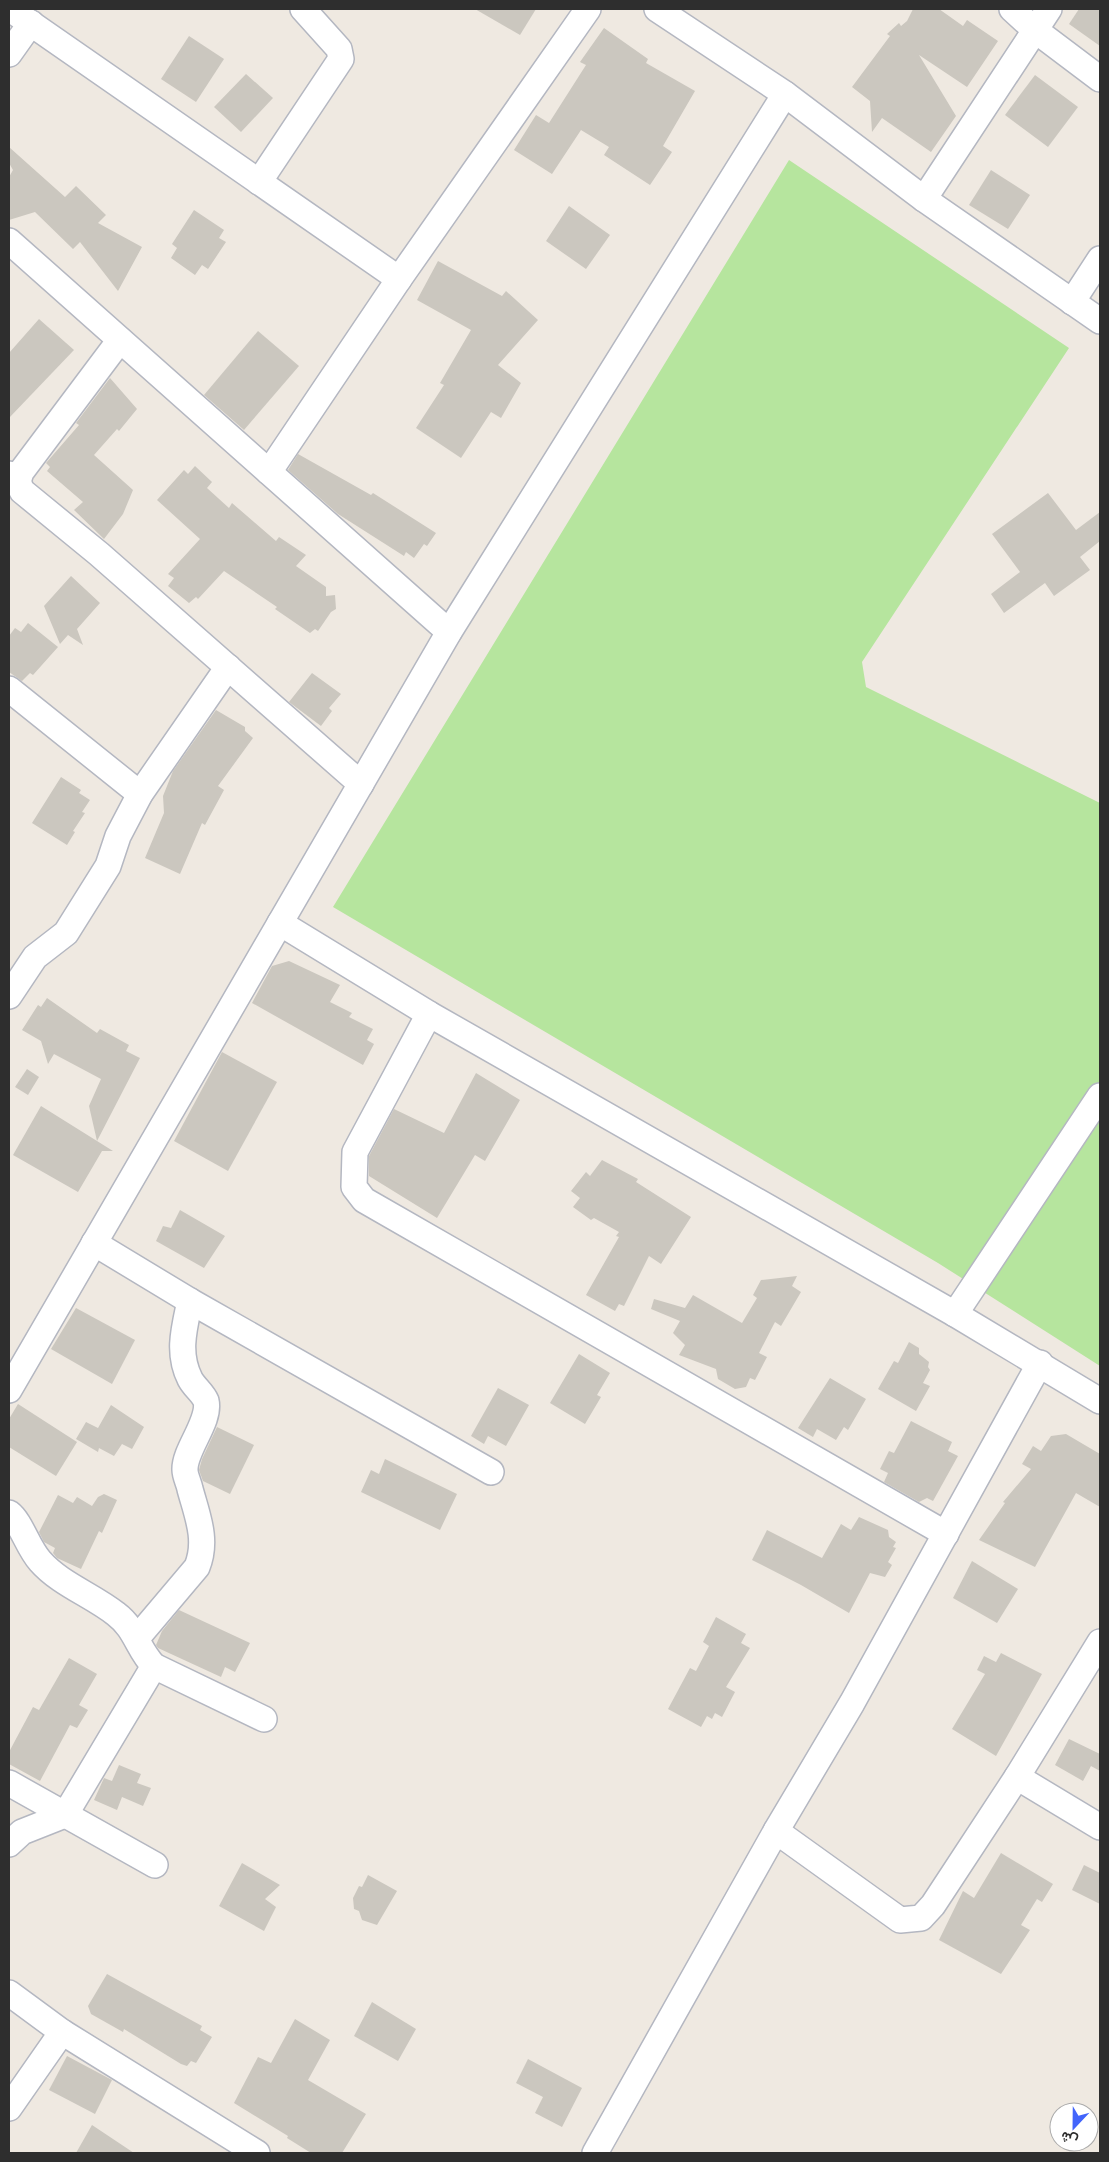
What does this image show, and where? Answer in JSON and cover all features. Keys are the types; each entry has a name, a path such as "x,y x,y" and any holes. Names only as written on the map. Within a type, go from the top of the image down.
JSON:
{"street":[{"path":"10,9 399,279"},
{"path":"259,182 341,59 339,49 303,9"},
{"path":"269,472 399,279 588,9"},
{"path":"657,9 785,94 924,199 1100,322"},
{"path":"1012,9 1035,30 1100,79"},
{"path":"924,199 1048,9"},
{"path":"9,54 31,23"},
{"path":"9,1390 449,632 785,94"},
{"path":"9,241 449,632"},
{"path":"1072,302 1100,259"},
{"path":"120,340 21,472 13,478 22,491 361,784"},
{"path":"9,996 35,958 66,933 108,866 118,836 140,794 228,668"},
{"path":"9,689 140,794"},
{"path":"280,923 429,1014 1040,1363 1100,1401"},
{"path":"429,1014 355,1152 354,1188 364,1200 946,1534"},
{"path":"954,1314 1100,1096"},
{"path":"94,1243 190,1301 491,1472"},
{"path":"137,1638 197,1567 202,1554 202,1534 185,1470 205,1414 206,1401 191,1381 182,1360 184,1330 190,1301"},
{"path":"595,2153 776,1831 852,1703 1040,1363"},
{"path":"9,1513 14,1517 26,1542 40,1561 52,1572 116,1614 137,1638 145,1658 154,1666 264,1719"},
{"path":"776,1831 900,1920 920,1918 933,1905 1017,1777 1100,1642"},
{"path":"9,1844 22,1832 65,1815 154,1666"},
{"path":"1017,1777 1100,1827"},
{"path":"9,1783 155,1865"},
{"path":"9,1993 62,2032 258,2153"},
{"path":"9,2108 62,2032"}],"green space":[{"path":"789,160 1069,348 862,662 866,687 1100,803 1100,1366 938,1263 333,907"}],"building":[{"path":"475,9 536,9 520,35"},
{"path":"913,9 939,9 963,26 967,20 998,41 967,87 919,55 956,116 931,152 882,118 872,132 870,101 852,87 890,36 887,34 899,23 901,26 907,21"},
{"path":"1079,9 1100,9 1100,46 1069,24"},
{"path":"604,28 648,59 646,63 695,91 663,146 672,152 650,185 604,155 609,147 581,130 552,174 514,150 536,115 549,123 586,65 580,62"},
{"path":"189,36 224,59 196,102 161,79"},
{"path":"246,74 273,98 241,132 214,107"},
{"path":"1035,75 1078,107 1048,147 1005,115"},
{"path":"9,147 65,197 76,186 106,215 98,223 142,247 118,291 80,242 73,249 35,212 9,220 9,177 13,170 9,163"},
{"path":"991,170 1030,195 1008,229 969,205"},
{"path":"569,206 610,235 586,269 546,241"},
{"path":"194,210 224,230 219,238 226,242 208,269 202,265 195,275 171,258 177,248 172,244"},
{"path":"438,261 502,296 506,291 538,320 498,365 521,383 501,418 491,412 461,458 416,428 444,385 440,383 471,330 417,300"},
{"path":"39,319 74,350 9,418 9,353"},
{"path":"258,331 299,366 244,430 204,395"},
{"path":"110,378 137,409 119,431 117,429 94,455 133,490 123,514 104,539 74,510 83,502 47,471 50,467 46,463 79,425 76,423"},
{"path":"298,454 371,495 373,493 436,533 427,546 424,544 414,558 406,552 404,556 338,514 288,470"},
{"path":"195,466 212,482 207,488 229,508 232,503 276,541 279,537 306,555 296,566 326,587 326,596 335,595 336,609 331,612 318,631 315,629 310,633 275,609 277,607 224,571 198,599 196,597 189,603 168,586 174,578 168,574 200,539 157,500 184,470 188,474"},
{"path":"1048,493 1076,530 1100,512 1100,541 1080,557 1090,570 1054,596 1045,583 1004,613 991,594 1020,572 992,534"},
{"path":"71,576 100,603 77,629 83,645 68,635 60,644 44,606"},
{"path":"28,623 58,647 33,675 30,673 22,681 9,672 9,636 15,628 21,632"},
{"path":"312,673 341,694 329,708 332,711 321,726 289,702"},
{"path":"216,710 245,727 245,731 253,738 218,786 224,790 205,825 202,823 180,874 145,858 164,813 163,796 173,771"},
{"path":"61,777 81,790 79,793 90,800 82,812 85,813 73,831 75,832 67,845 32,823"},
{"path":"289,961 340,985 330,1002 352,1013 349,1017 373,1029 367,1040 374,1044 363,1065 252,1003 272,966"},
{"path":"47,998 97,1033 100,1029 129,1045 126,1051 140,1058 97,1141 89,1106 101,1079 54,1054 48,1064 41,1041 22,1030 38,1005 41,1007"},
{"path":"222,1052 277,1082 228,1171 174,1141"},
{"path":"27,1069 39,1077 28,1095 15,1087"},
{"path":"476,1073 520,1100 485,1161 475,1155 437,1218 369,1176 369,1156 394,1109 444,1133"},
{"path":"41,1106 113,1151 102,1151 78,1192 13,1155"},
{"path":"602,1160 638,1179 636,1182 691,1217 661,1264 649,1256 624,1306 619,1304 615,1311 586,1295 619,1237 616,1236 619,1232 594,1218 591,1220 573,1207 580,1198 571,1191 586,1172 590,1176"},
{"path":"180,1210 225,1236 204,1268 156,1241 163,1226 171,1228"},
{"path":"797,1276 792,1286 801,1292 781,1326 775,1322 759,1353 767,1357 755,1380 750,1378 746,1387 735,1389 718,1379 716,1369 679,1355 685,1345 673,1333 680,1321 651,1309 654,1299 685,1308 693,1295 742,1323 757,1298 753,1295 761,1280"},
{"path":"76,1308 135,1340 112,1384 51,1349"},
{"path":"909,1342 919,1348 919,1354 929,1362 928,1367 930,1370 923,1383 930,1386 916,1411 878,1389 894,1361 898,1363"},
{"path":"579,1354 610,1373 597,1395 601,1397 585,1424 550,1403"},
{"path":"830,1378 866,1399 848,1430 844,1427 836,1440 817,1429 813,1437 798,1428"},
{"path":"498,1388 529,1405 506,1446 488,1436 484,1444 471,1436"},
{"path":"18,1404 77,1442 56,1476 9,1447 9,1419"},
{"path":"111,1405 144,1427 132,1449 122,1444 114,1456 99,1448 98,1452 76,1439 86,1422 98,1428"},
{"path":"911,1421 952,1442 948,1451 958,1456 933,1501 927,1498 919,1502 884,1482 888,1473 880,1469 889,1451 894,1453"},
{"path":"217,1427 254,1445 230,1494 203,1481 199,1470"},
{"path":"1066,1434 1100,1454 1100,1507 1076,1493 1035,1567 979,1540 1005,1503 1003,1502 1031,1469 1022,1464 1033,1446 1041,1451 1051,1436"},
{"path":"385,1459 457,1494 440,1530 361,1492 371,1470 379,1474"},
{"path":"104,1494 117,1500 102,1533 99,1531 81,1569 57,1558 53,1553 55,1548 44,1542 39,1532 58,1495 73,1503 77,1497 92,1506 98,1497"},
{"path":"859,1517 888,1530 889,1537 896,1542 893,1547 896,1548 888,1562 892,1565 885,1577 870,1573 849,1613 801,1585 752,1560 767,1530 822,1558 841,1524 851,1530"},
{"path":"972,1561 1018,1589 997,1623 953,1598"},
{"path":"179,1610 250,1643 235,1672 225,1667 221,1677 158,1648 156,1645 162,1631"},
{"path":"716,1617 746,1634 741,1643 750,1648 726,1687 735,1692 722,1717 715,1713 712,1719 707,1716 701,1727 668,1709 690,1668 696,1671 709,1646 703,1642"},
{"path":"1001,1653 1042,1674 996,1756 952,1729 985,1674 977,1670 984,1656 996,1662"},
{"path":"69,1658 97,1674 79,1705 88,1710 77,1728 70,1725 40,1781 9,1764 9,1752 33,1707 39,1710"},
{"path":"1069,1739 1100,1754 1100,1771 1091,1766 1083,1781 1055,1765"},
{"path":"119,1765 141,1774 137,1783 151,1788 143,1806 122,1797 117,1810 94,1800 104,1778 112,1781"},
{"path":"1001,1853 1053,1884 1042,1902 1037,1899 1021,1925 1030,1930 1001,1974 939,1940 963,1891 974,1898"},
{"path":"242,1863 280,1885 265,1899 276,1907 264,1931 219,1906"},
{"path":"1084,1865 1100,1873 1100,1904 1072,1890"},
{"path":"368,1875 397,1891 377,1925 362,1920 359,1911 354,1909 353,1898 359,1886 362,1887"},
{"path":"107,1974 202,2026 200,2030 212,2037 196,2063 191,2061 187,2066 181,2064 124,2029 123,2032 91,2014 88,2006"},
{"path":"372,2002 416,2029 398,2061 354,2036"},
{"path":"295,2019 330,2040 308,2080 366,2114 342,2153 311,2153 287,2138 288,2136 234,2103 258,2057 271,2063"},
{"path":"67,2056 112,2080 95,2114 49,2090"},
{"path":"528,2059 582,2088 562,2127 535,2113 543,2097 516,2083"},
{"path":"92,2125 134,2153 76,2153"}]}
